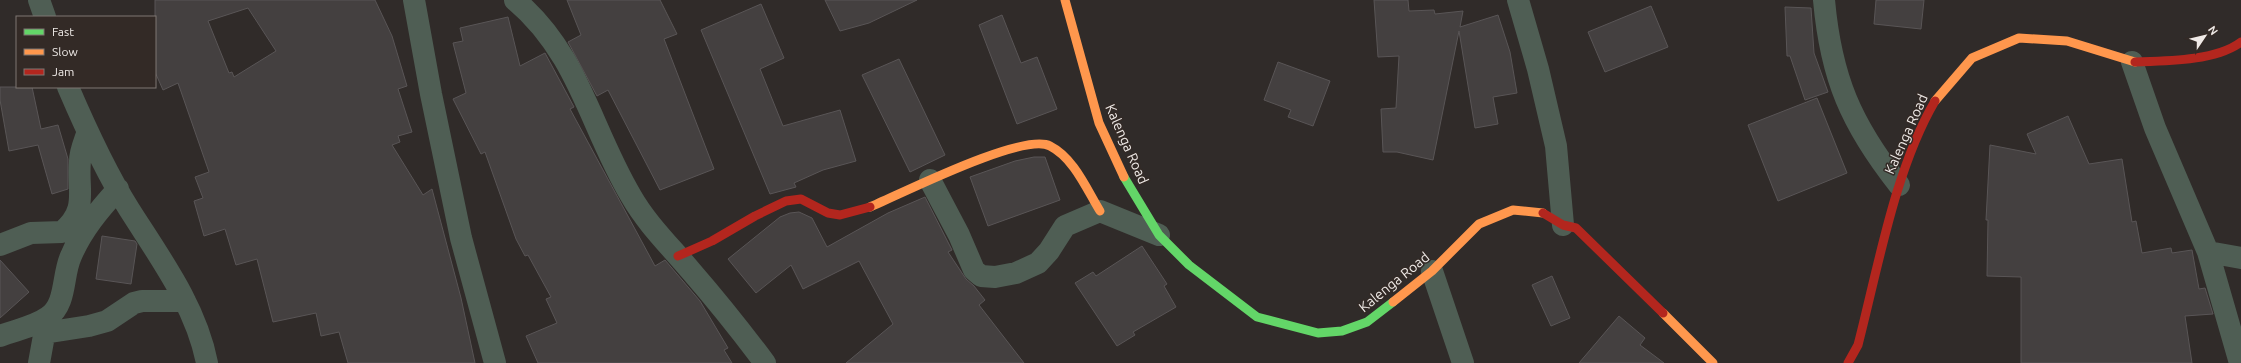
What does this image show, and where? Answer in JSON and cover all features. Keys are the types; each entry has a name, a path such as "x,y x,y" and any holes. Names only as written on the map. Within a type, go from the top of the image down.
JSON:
{"main road":[{"name":"Kalenga Road","path":"1065,0 1100,123 1125,178 1159,235 1190,265 1257,317 1318,333 1342,332 1368,322 1432,271 1479,224 1492,217 1513,210 1544,213 1563,225 1576,228 1626,274 1712,363"},
{"name":"Kalenga Road","path":"1848,363 1858,345 1899,185 1926,116 1939,94 1972,58 2019,38 2067,41 2132,62 2186,60 2233,48 2241,42"},
{"path":"678,256 709,243 743,223 789,201 802,200 826,212 841,216 868,208 961,167 1038,144 1048,145 1059,152 1072,167 1100,211"}],"street":[{"path":"39,0 45,16"},
{"path":"414,0 431,94 461,238 495,363"},
{"path":"515,0 534,16 550,35 567,62 630,196 646,220 736,324 765,363"},
{"path":"1518,0 1538,69 1556,146 1563,225"},
{"path":"1824,0 1826,30 1839,86 1856,124 1881,162 1899,185"},
{"path":"2132,62 2155,128 2208,252 2240,363"},
{"path":"68,88 87,134 118,190 185,301 198,328 207,363"},
{"path":"0,245 31,233 62,232 76,218 81,204 81,152 87,134"},
{"path":"930,180 959,235 974,270 981,276 995,277 1016,273 1038,263 1049,251 1065,226 1100,211 1159,235"},
{"path":"39,363 46,325 59,306 70,257 87,225 118,190"},
{"path":"2208,252 2241,258"},
{"path":"1432,271 1463,363"},
{"path":"0,336 46,325 89,326 106,321 142,300 185,301"}],"building":[{"path":"155,0 375,0 392,36 407,86 398,89 412,132 398,136 400,142 392,145 423,195 432,189 461,298 475,363 348,363 339,332 321,336 316,313 273,322 257,259 236,265 225,229 204,236 194,201 203,198 195,177 209,172 178,83 163,90 156,74","holes":["248,8 276,51 234,77 232,72 229,73 208,21"]},
{"path":"567,0 660,0 677,34 664,39 714,169 660,190 608,90 597,96 568,42 581,35"},
{"path":"825,0 917,0 869,23 840,31"},
{"path":"1374,0 1408,0 1409,11 1434,10 1435,14 1463,11 1460,27 1498,15 1510,52 1517,93 1493,97 1498,124 1475,128 1459,31 1433,160 1397,152 1383,152 1381,109 1396,108 1399,56 1378,57"},
{"path":"1876,0 1924,0 1921,29 1874,24"},
{"path":"761,4 784,58 760,69 783,126 840,110 856,161 823,170 794,183 796,187 770,194 701,30"},
{"path":"1651,6 1668,47 1605,72 1588,32"},
{"path":"1785,7 1811,8 1814,53 1828,92 1805,100 1790,56 1787,56"},
{"path":"1002,15 1021,63 1037,57 1057,109 1017,124 979,25"},
{"path":"508,17 520,66 545,53 574,107 570,109 655,266 665,260 700,301 728,348 724,350 732,363 538,363 526,336 557,323 546,299 551,297 528,255 525,256 516,239 485,152 481,154 453,99 466,93 453,43 463,41 460,28"},
{"path":"899,59 945,155 910,172 862,75"},
{"path":"1278,62 1330,81 1313,126 1288,117 1291,110 1264,100"},
{"path":"0,87 32,88 41,129 58,125 68,159 68,189 52,194 38,145 9,151 0,100"},
{"path":"1817,98 1847,173 1778,201 1748,125"},
{"path":"2068,116 2089,164 2122,159 2132,222 2136,221 2142,253 2171,248 2172,253 2192,250 2199,289 2205,288 2213,314 2185,316 2192,363 2021,363 2021,277 1987,276 1988,220 1986,220 1990,145 2036,154 2027,134"},
{"path":"1034,157 1045,157 1060,200 988,226 970,177 1015,161"},
{"path":"925,197 952,250 948,252 966,279 974,286 985,300 979,305 1024,363 846,363 893,324 859,261 803,289 791,265 756,293 728,259 780,217 790,213 799,212 812,218 827,247 888,213"},
{"path":"102,236 135,241 137,244 131,284 96,279"},
{"path":"1142,246 1167,284 1164,286 1176,307 1133,332 1135,335 1117,346 1075,283 1093,272 1096,276"},
{"path":"0,260 29,292 0,318"},
{"path":"1552,276 1570,318 1551,326 1532,285"},
{"path":"1619,316 1645,338 1640,345 1664,363 1579,363"}],"traffic: fast":[{"path":"1124,177 1159,235 1189,265 1257,317 1318,333 1342,331 1367,322 1393,302"}],"traffic: slow":[{"path":"1065,0 1099,123 1124,177"},
{"path":"1935,101 1972,58 2019,38 2067,41 2135,62"},
{"path":"870,207 962,166 1015,148 1036,144 1050,146 1059,151 1066,158 1079,175 1100,211"},
{"path":"1393,302 1432,271 1479,224 1513,210 1543,213"},
{"path":"1663,313 1713,363"}],"traffic: jam":[{"path":"2135,62 2190,59 2218,53 2241,42"},
{"path":"1848,363 1858,345 1898,188 1921,128 1935,101"},
{"path":"678,256 712,241 755,216 786,201 801,199 828,213 840,215 870,207"},
{"path":"1543,213 1563,225 1576,228 1663,313"}]}
